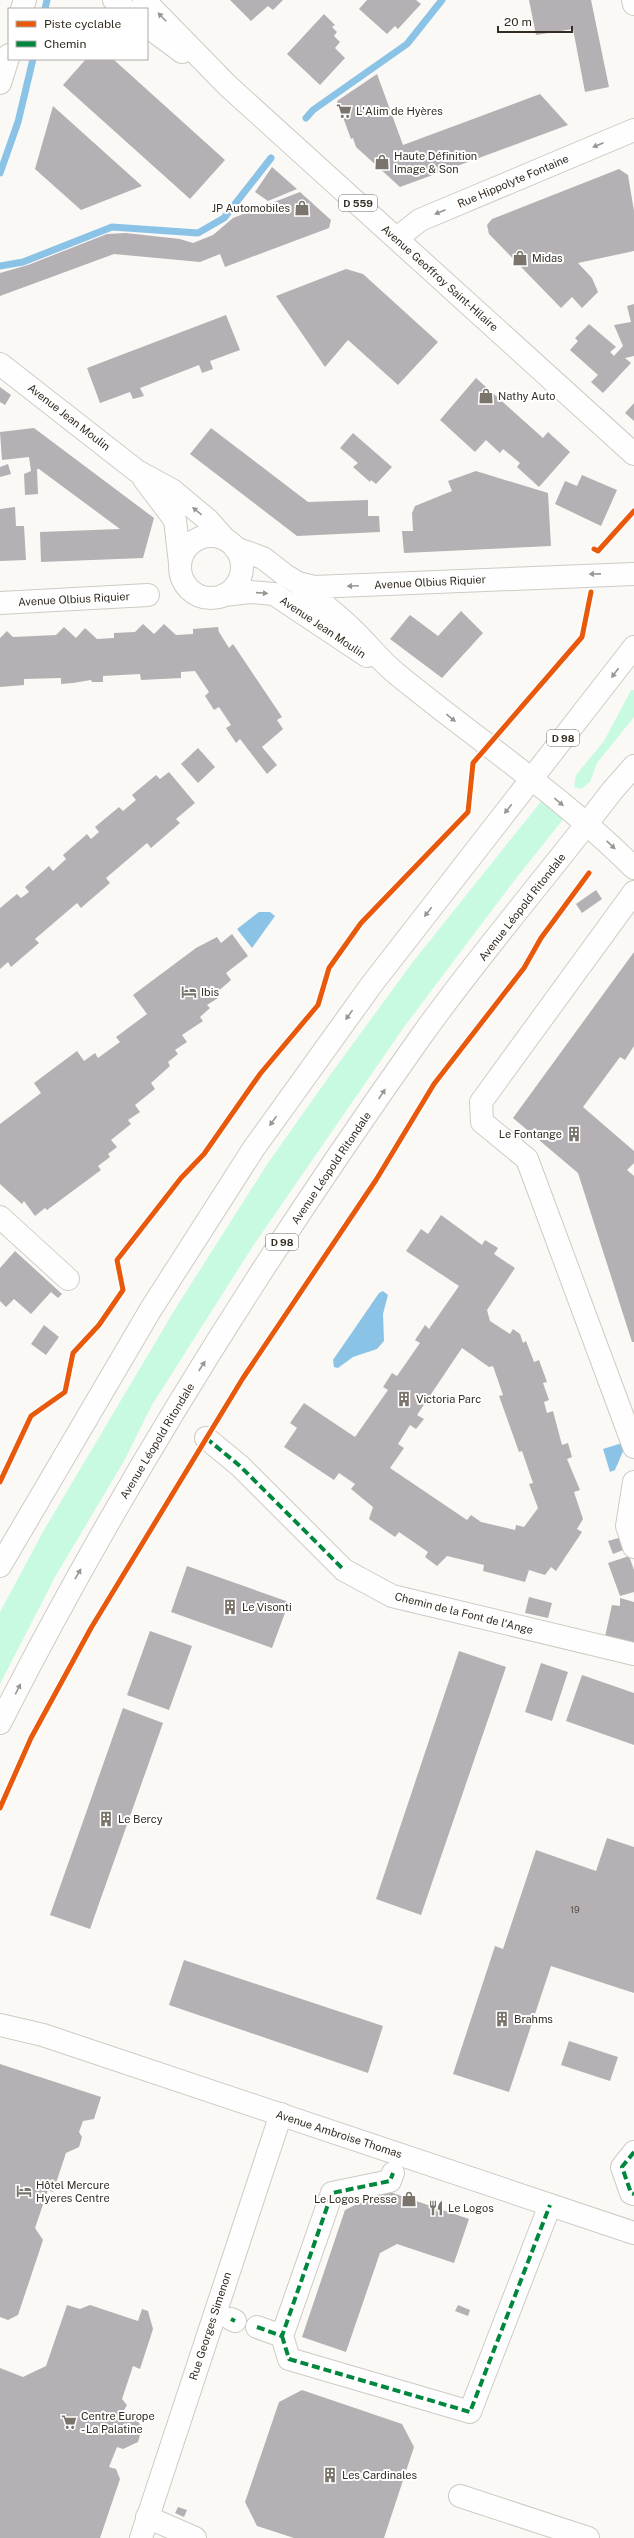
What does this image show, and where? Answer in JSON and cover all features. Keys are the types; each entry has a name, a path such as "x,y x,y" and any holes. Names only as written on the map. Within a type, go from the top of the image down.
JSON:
{"main road":[{"path":"114,0 124,8"},
{"name":"Avenue Geoffroy Saint-Hilaire","path":"144,0 228,86 634,454"},
{"path":"633,0 634,4"},
{"name":"Avenue Geoffroy Saint-Hilaire","path":"148,27 228,86"},
{"path":"0,83 8,58"},
{"name":"Rue Hippolyte Fontaine","path":"397,238 420,220 634,130"},
{"name":"Avenue Jean Moulin","path":"0,364 137,471 172,490 208,520 230,543"},
{"name":"Avenue Jean Moulin","path":"137,471 175,520 180,564"},
{"path":"215,536 230,543 242,562 242,572 232,589 224,595 214,598 193,593 186,586 181,576 180,564 188,547 196,540 215,536"},
{"name":"Avenue Olbius Riquier","path":"230,543 262,558 298,582 314,587 634,574"},
{"name":"Avenue Jean Moulin","path":"298,582 342,620 396,673 487,747 532,779 586,824"},
{"name":"Avenue Jean Moulin","path":"224,595 250,592 274,594 330,634 396,673"},
{"name":"Avenue Olbius Riquier","path":"0,603 148,595"},
{"name":"D 98","path":"0,1566 151,1309 254,1148 372,984 634,646"},
{"name":"Avenue Léopold Ritondale","path":"0,1723 56,1612 158,1436 300,1214 424,1033 586,824 634,766"},
{"path":"586,824 634,868"},
{"path":"634,892 481,1102 480,1114 482,1122 527,1159 634,1447"},
{"path":"0,1217 68,1279"},
{"name":"Chemin de la Font de l'Ange","path":"206,1438 240,1466 344,1570 392,1596 634,1654"},
{"path":"634,1482 627,1526 634,1547"},
{"name":"Avenue Ambroise Thomas","path":"0,2011 43,2035"},
{"name":"Avenue Ambroise Thomas","path":"0,2024 43,2035 634,2233"},
{"name":"Rue Georges Simenon","path":"141,2538 281,2114"},
{"path":"634,2152 622,2168 631,2193 634,2194"},
{"path":"393,2172 390,2181 332,2193 282,2336 289,2358 464,2410 550,2205"},
{"path":"257,2327 282,2336"},
{"path":"460,2496 588,2538"},
{"path":"147,2517 195,2538"}],"green space":[{"path":"631,690 634,690 634,717 597,763 590,782 581,789 574,787 576,775 604,741"},
{"path":"543,799 565,817 514,881 404,1027 253,1246 152,1405 124,1461 55,1577 0,1684 0,1612 44,1530 177,1306 268,1163 328,1078 412,963"}],"water":[{"path":"259,912 270,912 275,916 252,948 237,929"},
{"path":"383,1291 388,1295 383,1314 384,1341 377,1349 353,1357 338,1368 334,1367 333,1360 379,1293"},
{"path":"622,1443 624,1449 615,1470 610,1472 603,1449"}],"building":[{"path":"230,0 283,0 273,10 268,6 251,21"},
{"path":"367,0 416,0 421,4 398,29 395,26 387,34 359,9"},
{"path":"529,0 591,0 609,87 585,92 573,29 536,35"},
{"path":"324,14 335,25 332,27 337,32 334,36 340,42 335,48 345,58 320,85 287,54"},
{"path":"85,60 114,60 225,160 190,199 63,85"},
{"path":"377,74 403,145 540,94 568,125 400,187 356,147 353,138 351,139 337,101"},
{"path":"53,106 142,186 81,210 35,169"},
{"path":"272,167 297,189 268,201 255,192"},
{"path":"619,169 628,175 634,211 634,251 578,263 592,278 598,292 582,308 572,297 561,308 489,234 487,225 492,219"},
{"path":"300,192 331,220 329,228 225,267 220,254 200,262 114,254 0,296 0,273 28,265 107,234 126,233 180,239 193,243 213,235 233,218"},
{"path":"346,269 363,274 438,342 398,385 348,340 325,367 276,296"},
{"path":"634,304 634,356 625,358 631,363 603,393 591,382 598,375 570,350 578,341 575,338 589,324 616,347 610,352 614,356 623,346 614,325 631,322 627,306"},
{"path":"226,315 240,350 210,361 213,369 202,373 199,365 140,388 144,396 133,399 130,392 100,403 87,368"},
{"path":"476,378 543,438 548,432 570,452 539,487 517,467 520,463 503,449 500,453 486,440 475,452 440,420"},
{"path":"0,387 11,395 5,405 0,402"},
{"path":"634,403 634,421 625,413"},
{"path":"34,428 154,518 143,558 41,562 40,532 120,529 39,469 37,469 38,494 25,495 24,474 31,471 29,457 2,460 0,432"},
{"path":"211,428 308,502 368,500 368,516 379,516 380,532 297,536 190,454"},
{"path":"353,433 392,467 376,484 371,480 370,482 353,467 358,463 340,448"},
{"path":"8,464 11,474 0,477 0,467"},
{"path":"476,471 548,493 551,546 404,553 402,531 413,531 412,513 415,506 452,491 448,481"},
{"path":"582,475 617,490 601,526 555,504 565,481 577,486"},
{"path":"15,507 16,526 24,526 26,560 0,561 0,509"},
{"path":"461,611 483,633 442,678 390,639 410,615 438,636"},
{"path":"143,624 154,634 164,624 176,635 193,634 193,629 218,627 219,632 229,648 233,644 282,717 277,720 283,729 262,747 277,765 267,774 240,739 236,743 226,728 231,725 219,707 214,710 205,696 209,692 195,671 181,672 181,678 141,680 140,674 103,676 103,682 92,682 91,680 61,684 61,678 24,679 24,685 0,687 0,638 7,631 13,637 56,635 64,627 76,638 85,628 97,639 114,638 114,633 135,632"},
{"path":"198,748 215,767 198,783 181,764"},
{"path":"169,772 195,803 176,819 180,823 151,848 147,843 106,878 110,883 81,908 77,903 35,939 39,943 11,967 8,962 0,969 0,908 17,894 21,898 29,892 25,887 49,866 53,871 66,859 63,855 87,834 91,839 99,832 95,827 119,807 123,811 136,800 132,795 156,775 160,779"},
{"path":"596,890 602,899 582,913 576,904"},
{"path":"232,934 248,956 226,973 231,980 215,994 218,998 207,1005 210,1008 200,1017 203,1021 182,1035 187,1042 175,1050 178,1054 168,1062 170,1066 151,1083 155,1089 135,1105 140,1112 128,1120 131,1124 111,1140 117,1147 108,1154 110,1157 98,1166 101,1170 47,1210 45,1208 35,1216 24,1201 22,1204 0,1184 0,1124 41,1093 34,1083 77,1051 84,1061 95,1053 98,1058 120,1042 116,1037 147,1014 133,995 196,948 217,937 221,943"},
{"name":"Le Fontange","path":"634,952 634,1046 625,1060 620,1057 583,1107 634,1151 634,1163 627,1170 634,1176 634,1342 632,1342 578,1173 513,1118"},
{"name":"Victoria Parc","path":"441,1215 482,1245 485,1240 498,1248 494,1254 515,1268 487,1310 490,1321 510,1334 513,1329 520,1334 523,1343 526,1341 534,1362 539,1360 547,1382 543,1383 549,1400 544,1402 547,1413 553,1411 562,1445 568,1443 572,1457 567,1459 580,1490 574,1492 583,1519 577,1529 582,1532 556,1571 551,1567 545,1575 529,1570 525,1582 483,1571 484,1565 447,1556 437,1566 425,1557 428,1552 399,1532 395,1537 369,1519 373,1507 351,1489 355,1484 339,1473 334,1480 284,1447 297,1428 290,1423 304,1403 355,1437 388,1390 383,1387 392,1373 397,1376 420,1343 415,1340 425,1325 429,1329 459,1286 406,1251 421,1229 428,1234","holes":["462,1348 489,1367 493,1366 503,1395 499,1396 519,1452 522,1451 533,1483 529,1484 538,1508 524,1527 516,1525 515,1530 481,1522 471,1515 467,1520 390,1468 404,1448 398,1444 410,1425 416,1429 424,1419 417,1415"]},
{"path":"15,1251 62,1294 58,1298 51,1292 31,1314 14,1299 6,1307 0,1301 0,1268"},
{"path":"44,1325 59,1337 46,1355 31,1344"},
{"path":"622,1537 626,1549 613,1554 608,1541"},
{"path":"629,1556 634,1570 634,1592 620,1596 608,1563"},
{"name":"Le Visonti","path":"187,1566 289,1602 272,1648 171,1612"},
{"path":"529,1597 552,1603 548,1618 525,1613"},
{"path":"620,1598 634,1602 634,1648 604,1641 612,1605 620,1606"},
{"path":"150,1631 192,1646 169,1710 127,1695"},
{"path":"459,1651 506,1667 421,1915 376,1899"},
{"path":"541,1663 568,1672 552,1721 525,1712"},
{"path":"582,1675 634,1693 634,1745 566,1721"},
{"name":"Le Bercy","path":"123,1708 163,1723 90,1929 50,1915"},
{"path":"607,1838 634,1847 634,1993 551,1966 509,2092 453,2074 495,1946 503,1949 536,1850 596,1871"},
{"path":"184,1960 383,2026 368,2073 169,2005"},
{"path":"569,2041 618,2057 610,2081 561,2065"},
{"name":"Hôtel Mercure Hyeres Centre","path":"0,2064 101,2097 94,2119 83,2121 79,2132 82,2137 79,2147 66,2153 53,2192 48,2190 35,2228 43,2240 18,2315 8,2320 0,2317"},
{"path":"384,2190 469,2219 454,2263 397,2244 380,2253 346,2352 302,2337 345,2210"},
{"name":"Centre Europe - La Palatine","path":"67,2305 80,2309 90,2305 138,2321 142,2309 148,2311 153,2329 140,2369 133,2366 122,2399 127,2405 123,2412 135,2416 142,2428 138,2442 123,2449 117,2447 109,2467 116,2469 120,2479 100,2538 0,2538 0,2368 23,2377 46,2366"},
{"path":"458,2305 470,2310 468,2316 455,2311"},
{"name":"Les Cardinales","path":"302,2390 402,2424 414,2447 384,2538 294,2538 257,2526 245,2502 279,2402"},
{"path":"178,2507 187,2510 184,2517 175,2513"}],"waterway":[{"path":"45,8 47,0"},
{"path":"306,118 313,110 407,44 442,0"},
{"path":"0,173 18,122 33,60"},
{"path":"0,266 23,262 112,227 198,233 224,218 271,158"}],"marked path":[{"path":"206,1438 240,1466 344,1570"},
{"path":"634,2152 622,2167 631,2193 634,2194"},
{"path":"257,2327 282,2336 332,2193 390,2181 393,2173"},
{"path":"282,2336 289,2359 470,2412 550,2205"},
{"path":"231,2319 235,2321"}],"cycle path":[{"path":"594,549 598,551 634,511"},
{"path":"0,1482 31,1416 65,1392 73,1353 99,1325 123,1290 117,1260 181,1178 204,1154 260,1074 318,1005 329,968 361,923 468,812 473,763 582,637 591,592"},
{"path":"0,1808 31,1738 91,1628 243,1378 376,1180 434,1084 524,968 541,938 589,873"}],"place":[{"name":"L'Alim de Hyères","path":"344,111"},
{"name":"Haute Définition Image & Son","path":"382,162"},
{"name":"JP Automobiles","path":"302,208"},
{"name":"Midas","path":"520,258"},
{"name":"Nathy Auto","path":"486,396"},
{"name":"Ibis","path":"189,992"},
{"name":"Le Fontange","path":"574,1134"},
{"name":"Victoria Parc","path":"404,1399"},
{"name":"Le Visonti","path":"230,1607"},
{"name":"Le Bercy","path":"106,1819"},
{"name":"Brahms","path":"502,2019"},
{"name":"Hôtel Mercure Hyeres Centre","path":"24,2191"},
{"name":"Le Logos Presse","path":"409,2199"},
{"name":"Le Logos","path":"436,2208"},
{"name":"Centre Europe - La Palatine","path":"69,2422"},
{"name":"Les Cardinales","path":"330,2475"}]}
